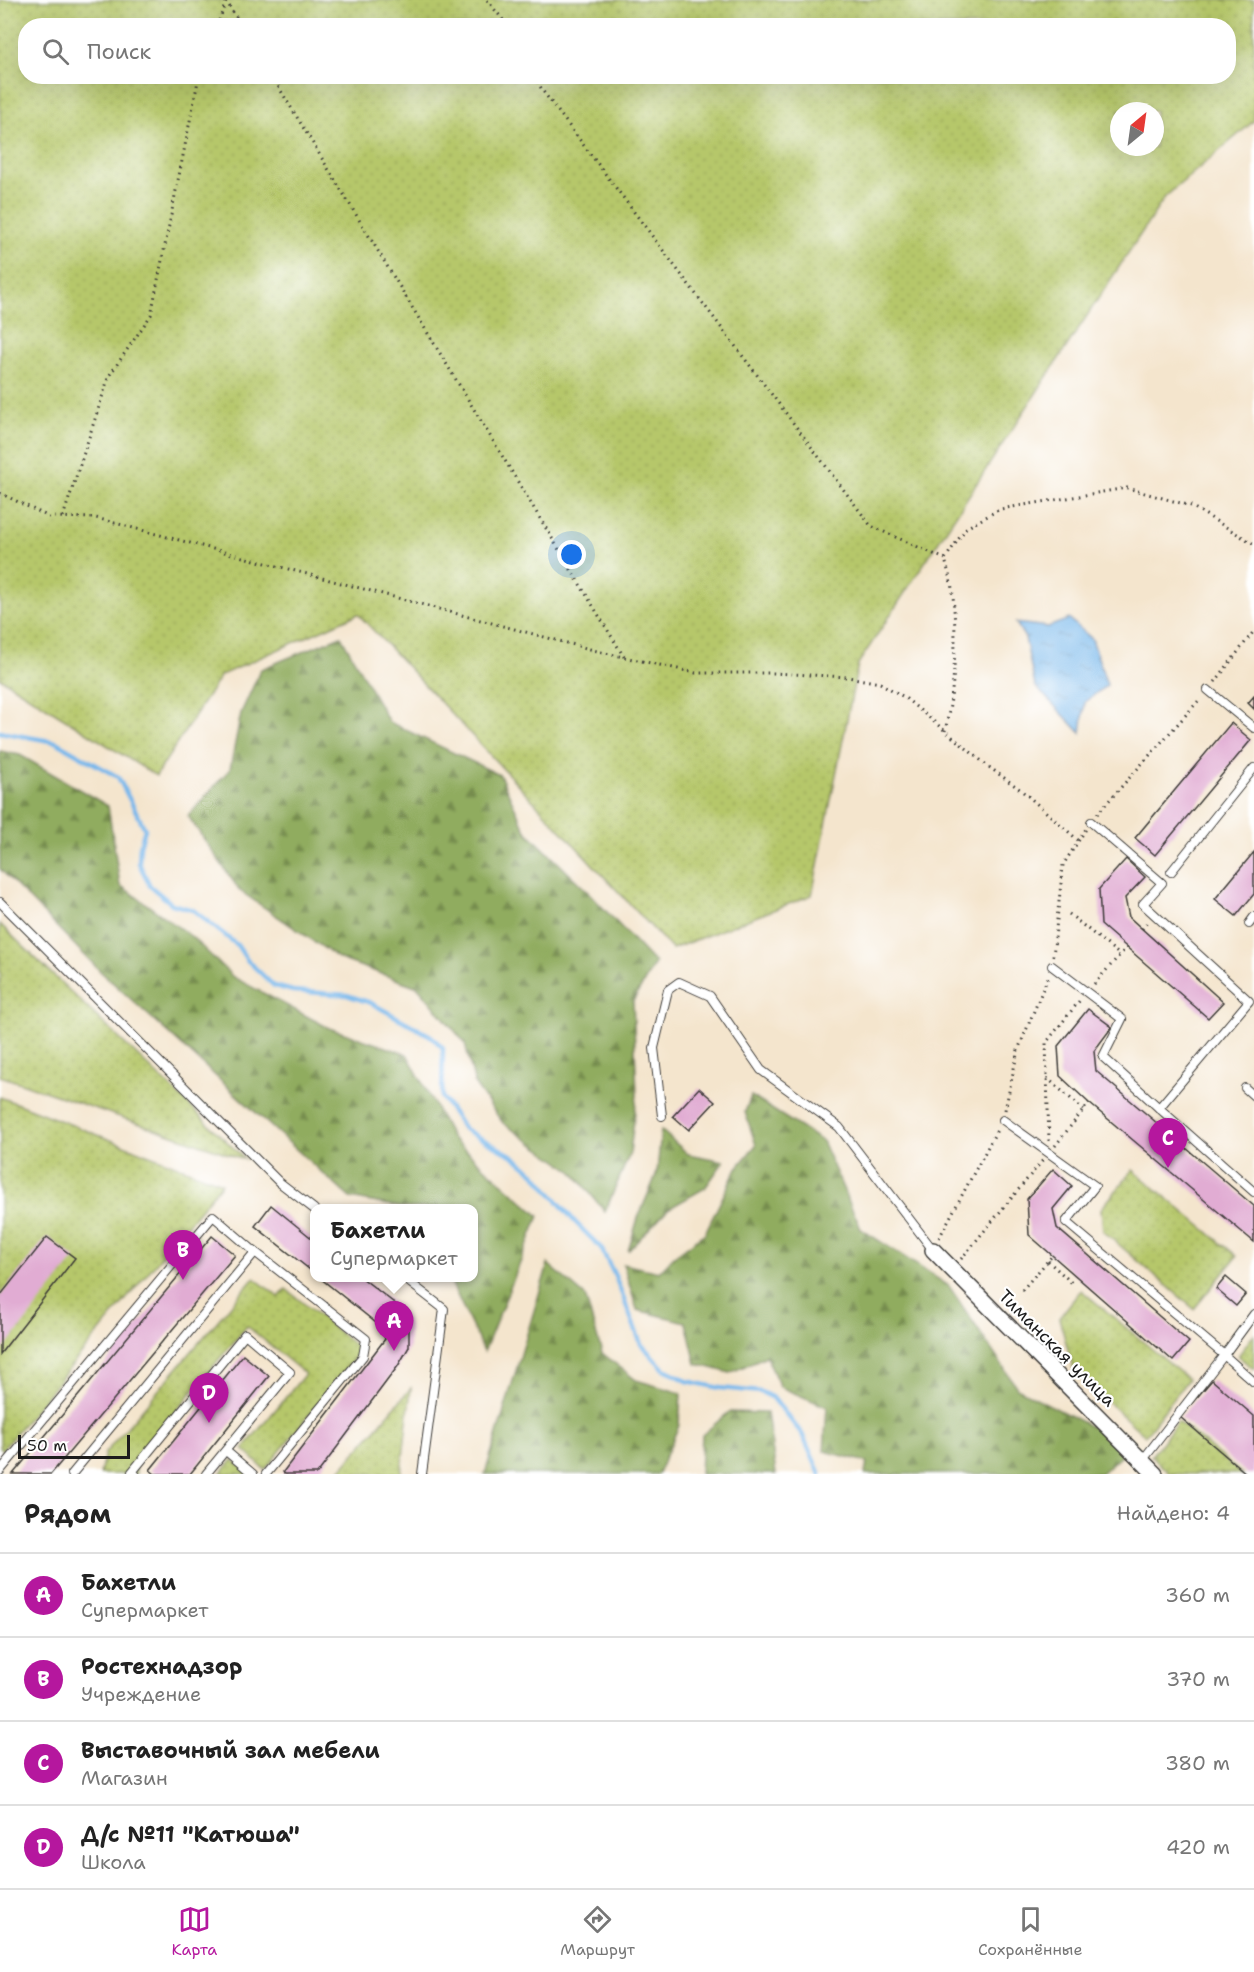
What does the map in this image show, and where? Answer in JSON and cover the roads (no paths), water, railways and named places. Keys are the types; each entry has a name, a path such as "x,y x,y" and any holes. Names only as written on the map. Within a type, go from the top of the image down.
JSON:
{"street":[{"name":"Тиманская улица","path":"933,1250 1155,1474"}],"lane":[{"path":"1208,690 1254,728"},
{"path":"1171,872 1254,768"},
{"path":"1091,822 1162,883 1143,904 1249,1001 1159,1107"},
{"path":"0,902 279,1182 310,1205"},
{"path":"1052,966 1122,1019 1103,1057 1254,1192"},
{"path":"662,1116 654,1048 668,990 679,982 710,996 761,1070 839,1127 933,1250"},
{"path":"1245,1088 1254,1096"},
{"path":"1003,1120 1095,1186 1066,1222 1224,1354 1254,1382"},
{"path":"0,1471 213,1216 366,1339 363,1356 266,1474"},
{"path":"72,1474 255,1252"},
{"path":"409,1282 444,1309 422,1474"},
{"path":"1142,1461 1254,1314"},
{"path":"135,1474 132,1472 245,1334 290,1372 206,1474"},
{"path":"226,1451 253,1474"}],"water":[{"path":"1069,619 1092,639 1107,685 1085,702 1081,733 1035,686 1025,638 1016,623 1048,627"}],"waterway":[{"path":"0,732 56,742 118,777 145,829 140,846 139,863 150,886 172,904 193,910 237,945 247,960 274,986 293,991 347,995 371,1003 431,1036 443,1048 442,1097 464,1129 513,1156 535,1174 575,1222 601,1248 615,1276 641,1344 663,1368 687,1381 720,1388 761,1392 773,1398 802,1434 820,1474"}],"place":[{"name":"Выставочный зал мебели","path":"1168,1168"},
{"name":"Ростехнадзор","path":"183,1280"},
{"name":"Бахетли","path":"394,1351"},
{"name":"Д/с №11 \"Катюша\"","path":"209,1423"}]}
